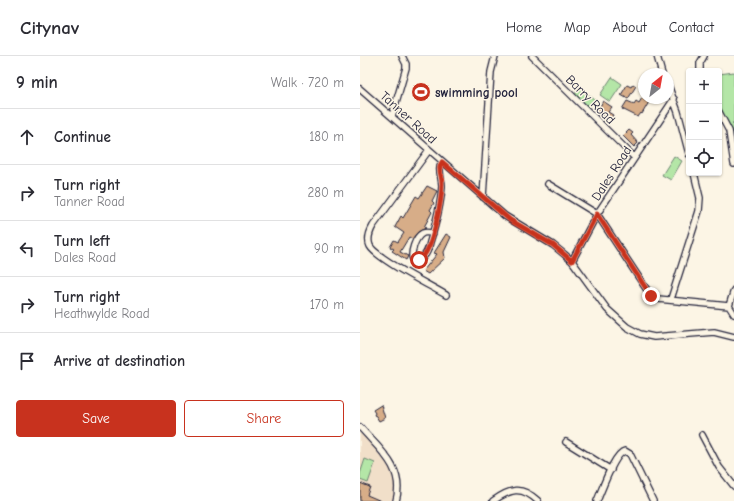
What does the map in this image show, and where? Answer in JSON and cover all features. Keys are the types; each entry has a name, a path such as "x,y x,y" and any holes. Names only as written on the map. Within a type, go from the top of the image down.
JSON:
{"street":[{"path":"392,116 406,68 402,56"},
{"path":"483,197 491,72 495,56"},
{"name":"Barry Road","path":"532,56 634,157"},
{"path":"657,56 660,68"},
{"path":"700,68 700,63 704,56"},
{"name":"Tanner Road","path":"360,89 510,220 553,245 572,261 607,309 621,322 640,334 654,337 714,332 734,337"},
{"path":"674,99 686,143"},
{"name":"Dales Road","path":"572,261 597,214 671,104"},
{"path":"722,118 729,131 734,164"},
{"path":"429,150 369,232 369,240 373,250 385,260 446,295"},
{"path":"433,233 424,233 419,236 412,255 413,260 416,261 422,259 426,254 437,222 442,182 439,168 442,162"},
{"path":"671,299 699,211 700,198 695,176"},
{"path":"548,184 597,214 649,295 658,299 671,299 729,306"},
{"path":"734,290 729,306 734,314"},
{"path":"360,427 394,467 398,481 396,501"},
{"path":"702,435 719,467 734,486"},
{"path":"566,442 610,470"},
{"path":"597,501 610,470 620,453 625,451 630,454 654,501"},
{"path":"493,501 506,492 514,490 525,492 538,501"}],"shaded area":[{"path":"360,428 390,463 396,485 394,501 360,501"}],"green space":[{"path":"734,72 734,123 732,123 734,124 734,141 722,111 722,74"},
{"path":"612,77 622,84 610,102 600,95"},
{"path":"580,88 595,100 589,107 574,95"},
{"path":"674,156 682,161 671,180 662,175"},
{"path":"365,459 375,463 368,483 360,480 360,474"}],"building":[{"path":"633,84 636,86 628,99 621,95 627,85 631,87"},
{"path":"603,101 612,107 608,112 613,115 611,119 593,110 596,106 599,108"},
{"path":"627,101 634,104 636,101 638,104 648,104 642,114 641,113 638,117 622,109"},
{"path":"629,130 633,133 631,135 638,143 634,147 623,136"},
{"path":"427,186 437,191 432,201 434,203 430,210 432,212 424,227 426,228 418,232 412,239 409,237 400,252 408,256 406,260 392,251 394,249 390,247 394,240 398,242 404,233 395,227 401,216 403,218 416,196 419,198"},
{"path":"446,234 451,237 444,252 445,258 428,274 423,271 437,254 434,253"},
{"path":"381,405 385,418 379,421 374,415 375,413 373,410"},
{"path":"360,483 370,487 367,495 381,501 360,501"}],"place":[{"name":"swimming pool","path":"421,92"}],"route":[{"path":"419,260 426,254 437,222 442,182 439,168 442,162 510,220 553,245 572,261 597,214 651,296"}]}
